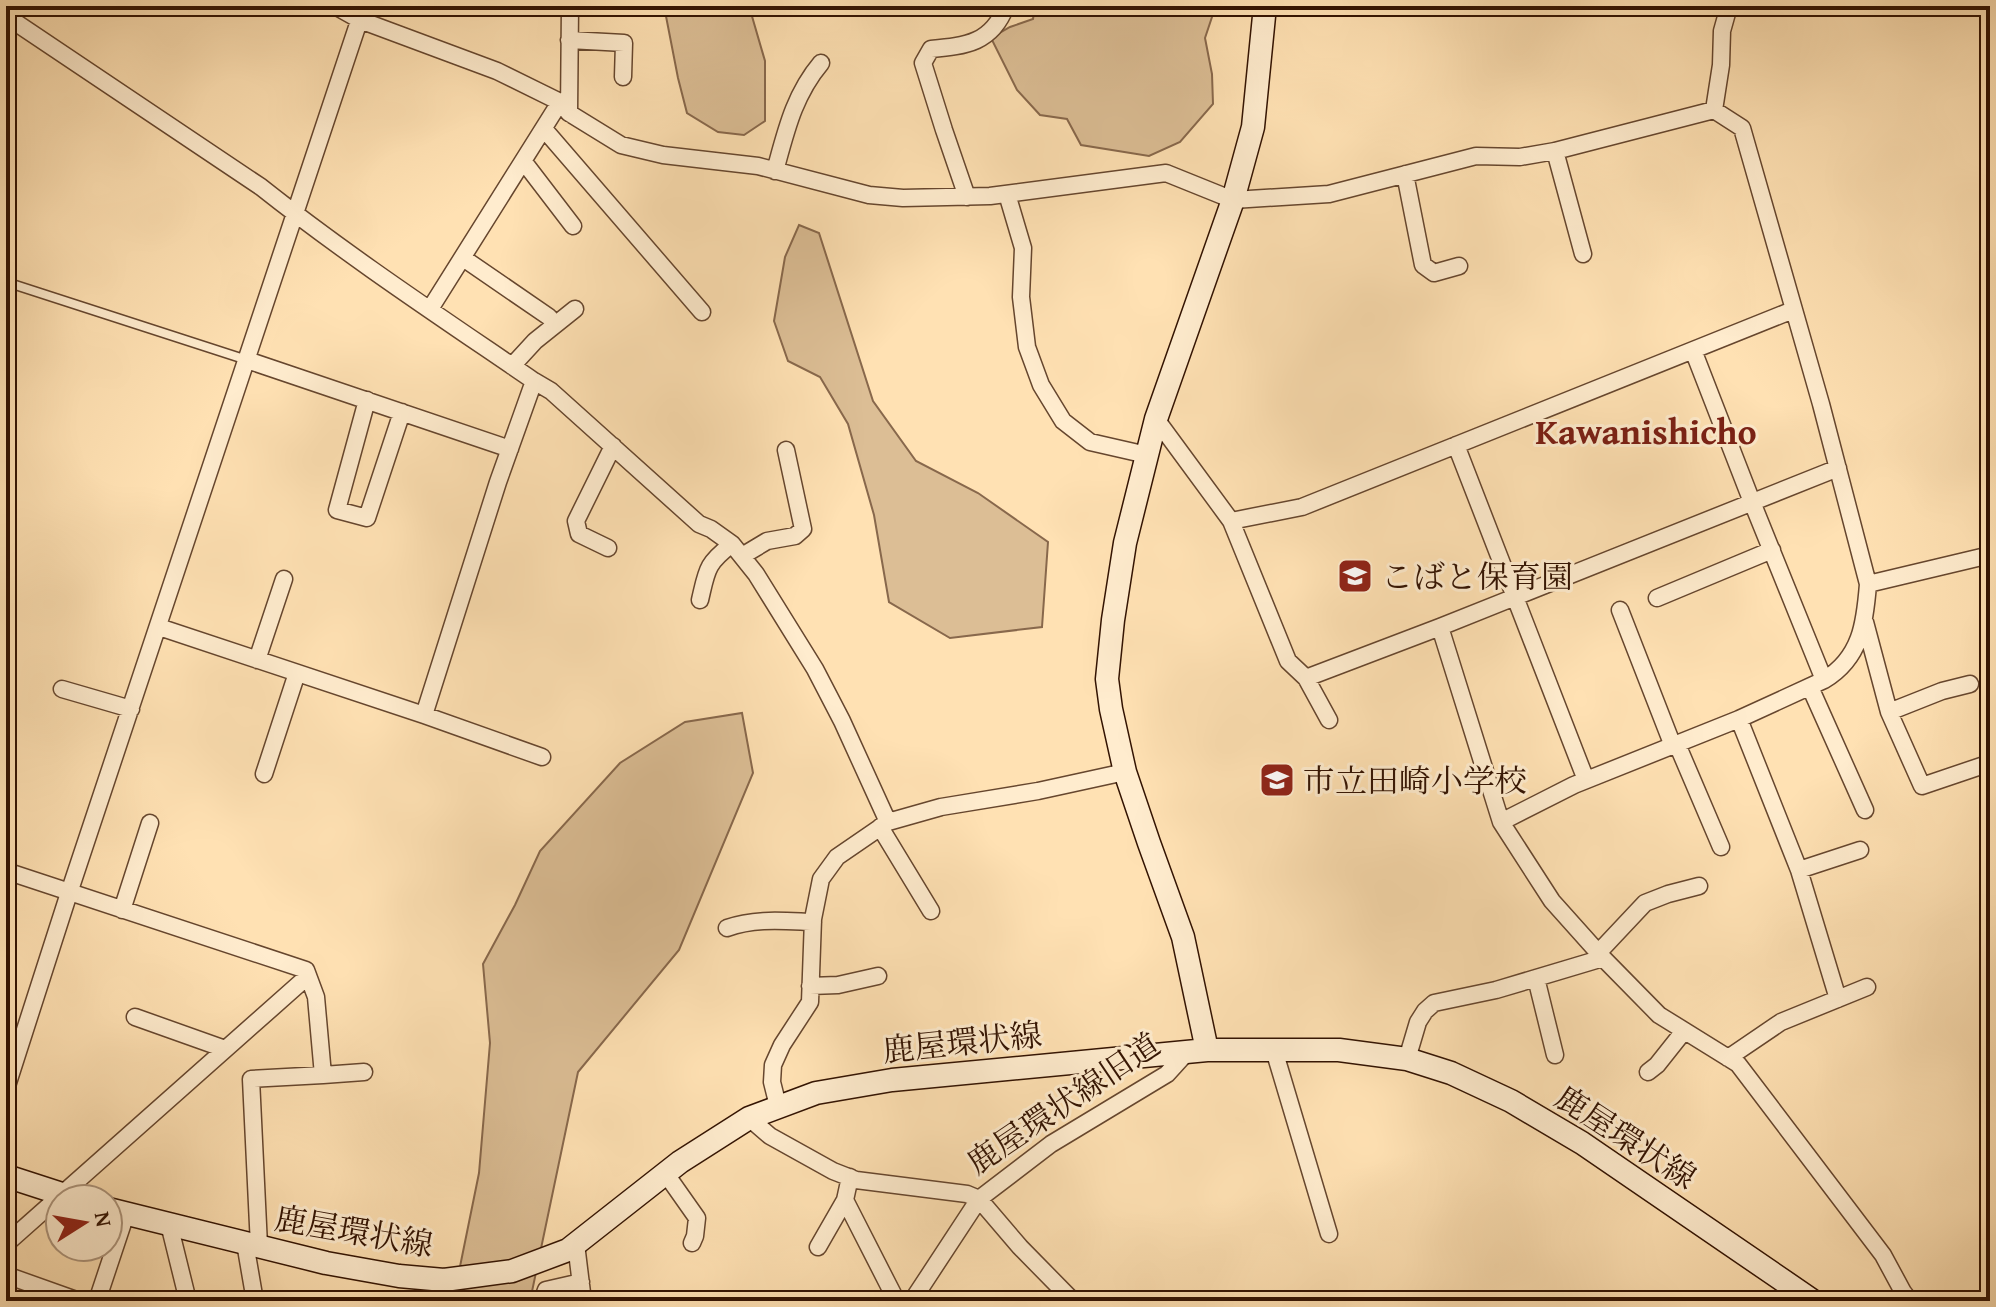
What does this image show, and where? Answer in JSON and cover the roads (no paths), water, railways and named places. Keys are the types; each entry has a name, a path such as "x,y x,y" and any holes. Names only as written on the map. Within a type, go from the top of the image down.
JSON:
{"main road":[{"path":"1197,1051 1183,937 1125,772 1107,679 1125,543 1156,419 1233,200 1253,127 1265,6"},
{"name":"鹿屋環状線","path":"124,1214 326,1263 399,1276 444,1280 512,1271 568,1250 680,1162 749,1118 816,1093 892,1080 1197,1051 1339,1050 1407,1059 1451,1073 1511,1101 1570,1136 1813,1301"},
{"path":"6,1176 44,1188"}],"street":[{"path":"335,6 362,13 497,71 564,108 621,145 663,155 758,166 869,195 903,198 1007,194 1166,173 1233,200 1329,194 1476,156 1520,157 1555,151 1714,110 1742,128 1868,584 1859,639 1848,660 1837,672 1817,683 1739,719 1586,780 1501,822"},
{"path":"430,309 544,129 564,108 570,6"},
{"path":"967,197 923,63 931,49 958,46 986,37 1006,6"},
{"path":"1714,110 1721,65 1722,31 1729,6"},
{"path":"6,1089 362,13"},
{"path":"6,16 261,187 295,215 551,391 699,524 711,529 737,550 756,574 815,669 842,721 884,824 931,911"},
{"path":"569,40 624,43 623,77"},
{"path":"775,171 791,112 821,63"},
{"path":"544,129 702,312"},
{"path":"1555,151 1583,254"},
{"path":"524,162 573,226"},
{"path":"1405,174 1423,265 1434,273 1459,266"},
{"path":"1007,194 1023,248 1021,297 1027,347 1041,385 1063,421 1090,442 1147,455"},
{"path":"463,258 549,317"},
{"path":"512,366 535,341 575,309"},
{"path":"1231,521 1302,507 1793,310"},
{"path":"1693,350 1772,550 1817,683 1865,810"},
{"path":"247,360 510,449"},
{"path":"424,715 534,381"},
{"path":"367,400 337,510 367,518 402,412"},
{"path":"1156,419 1231,521 1288,661 1306,678 1329,720"},
{"path":"1456,445 1586,780"},
{"path":"608,548 579,534 576,521 613,446"},
{"path":"700,600 708,568 717,555 795,536 803,529 786,450"},
{"path":"1306,678 1838,468"},
{"path":"1657,598 1772,550"},
{"path":"1868,584 1990,555"},
{"path":"257,660 284,579"},
{"path":"1620,610 1675,745 1722,838"},
{"path":"1864,619 1889,712 1922,786 1990,763"},
{"path":"159,627 542,757"},
{"path":"1440,627 1501,822 1552,901 1659,1015 1738,1064 1883,1255 1910,1301"},
{"path":"264,774 297,673"},
{"path":"1889,712 1942,691 1970,684"},
{"path":"62,689 131,709"},
{"path":"1739,719 1799,870 1838,999"},
{"path":"778,1106 772,1082 773,1065 810,1002 813,922 821,879 837,857 884,824 941,807 1038,791 1125,772"},
{"path":"122,910 150,823"},
{"path":"1799,870 1860,850"},
{"path":"6,871 306,970 316,997 323,1075"},
{"path":"1407,1059 1418,1022 1434,1003 1496,990 1601,956 1645,903 1699,886"},
{"path":"727,928 742,922 764,920 813,922"},
{"path":"83,1183 225,1049 308,976"},
{"path":"810,986 838,985 878,976"},
{"path":"1536,978 1555,1055"},
{"path":"1728,1058 1781,1022 1867,987"},
{"path":"135,1017 225,1049"},
{"path":"1648,1072 1684,1031"},
{"path":"1274,1050 1329,1234"},
{"name":"鹿屋環状線旧道","path":"749,1118 770,1136 833,1171 856,1180 967,1194 979,1199 1051,1144 1167,1074 1197,1051"},
{"path":"255,1301 251,1079 364,1072"},
{"path":"666,1174 697,1218 692,1243"},
{"path":"818,1247 845,1200 850,1177"},
{"path":"912,1301 979,1199 1073,1301"},
{"path":"845,1200 894,1301"},
{"path":"6,1244 44,1215"},
{"path":"169,1224 188,1301"},
{"path":"576,1244 583,1301"},
{"path":"97,1301 106,1263"},
{"path":"6,1275 79,1301"},
{"path":"542,1301 546,1290 581,1282"}],"lane":[{"path":"6,282 247,360"}],"place":[{"name":"こばと保育園","path":"1355,576"},
{"name":"市立田崎小学校","path":"1277,780"}],"district":[{"name":"Kawanishicho","path":"1646,430"}]}
